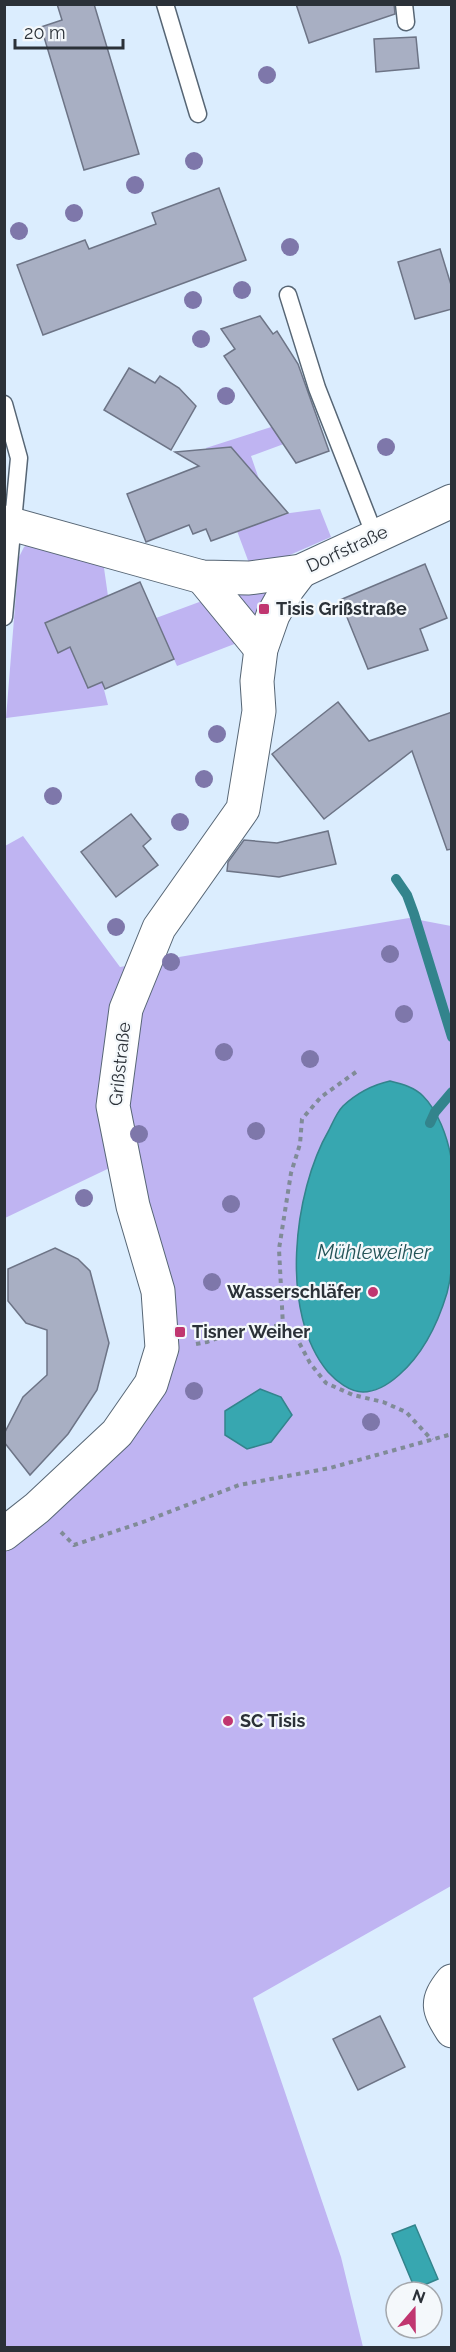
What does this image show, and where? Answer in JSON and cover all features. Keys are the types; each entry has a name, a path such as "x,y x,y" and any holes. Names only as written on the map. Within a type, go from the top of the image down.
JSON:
{"street":[{"name":"Dorfstraße","path":"9,523 202,577 249,578 301,571 452,501"},
{"name":"Grißstraße","path":"4,1534 37,1508 117,1433 151,1384 162,1348 158,1291 133,1206 113,1106 126,1009 159,928 243,809 259,711 257,681 261,649 273,615 288,588 301,571"},
{"path":"202,577 261,649"},
{"path":"452,1981 442,1994 440,2011 452,2031"}],"lane":[{"path":"165,4 198,114"},
{"path":"405,4 406,22"},
{"path":"288,295 317,388 375,536"},
{"path":"4,404 19,458 9,523 4,618"}],"path":[{"path":"283,1326 279,1249 291,1173 300,1144 303,1119 321,1097 356,1072"},
{"path":"162,1348 207,1342 252,1326 283,1326 295,1335 310,1362 326,1383 353,1395 383,1402 406,1412 432,1440"},
{"path":"37,1508 74,1545 239,1485 330,1468 452,1434"}],"shaded area":[{"path":"293,420 300,438 251,456 260,482 263,522 290,513 320,509 331,537 276,561 249,563 206,448"},
{"path":"31,542 103,561 108,596 45,624 58,653 70,647 102,682 108,705 6,718 19,557 24,547"},
{"path":"232,587 269,589 258,626"},
{"path":"202,601 237,643 177,666 156,618"},
{"path":"23,836 120,967 409,918 451,926 451,1886 253,1998 341,2257 363,2347 5,2347 5,1537 121,1436 159,1345 120,1163 5,1218 5,846"}],"water":[{"name":"Mühleweiher","path":"390,1081 412,1088 423,1096 437,1116 447,1141 452,1174 451,1271 447,1293 439,1316 415,1358 408,1367 387,1384 378,1389 358,1392 348,1388 328,1372 312,1347 302,1318 297,1286 300,1219 307,1186 317,1156 335,1117 343,1106 359,1093"},
{"path":"260,1389 281,1397 292,1415 271,1442 247,1449 225,1435 225,1411"},
{"path":"415,2225 438,2279 411,2280 392,2234"}],"building":[{"path":"57,4 94,4 139,154 84,170 41,27 62,20"},
{"path":"296,4 394,4 395,14 309,43"},
{"path":"416,37 419,68 376,72 374,39"},
{"path":"219,188 246,260 43,335 17,265 85,240 89,249 156,224 152,213"},
{"path":"440,249 452,288 452,309 415,319 398,262"},
{"path":"260,316 273,334 277,331 298,364 329,451 296,463 224,356 235,349 221,329"},
{"path":"129,368 155,383 160,376 179,388 196,406 171,450 104,410"},
{"path":"231,447 288,513 211,541 206,529 193,534 189,525 146,542 127,494 199,466 175,452"},
{"path":"425,564 447,618 420,629 428,650 368,669 340,600"},
{"path":"140,582 174,659 105,689 102,682 88,688 70,647 58,653 45,623"},
{"path":"338,702 369,741 452,712 452,849 447,850 412,751 324,819 272,754"},
{"path":"131,814 151,839 143,846 158,865 116,897 81,852"},
{"path":"328,831 336,864 279,877 227,871 228,862 244,840 277,843"},
{"path":"55,1248 78,1259 90,1271 109,1343 97,1390 68,1434 30,1475 4,1442 4,1434 23,1397 47,1375 47,1330 26,1323 8,1301 8,1269"},
{"path":"380,2016 405,2067 358,2090 333,2039"}],"waterway":[{"path":"396,879 407,895 414,914 452,1037"},
{"path":"430,1123 435,1112 452,1092"}],"place":[{"name":"Tisis Grißstraße","path":"264,609"},
{"name":"Wasserschläfer","path":"373,1292"},
{"name":"Tisner Weiher","path":"180,1332"},
{"name":"SC Tisis","path":"228,1721"}]}
